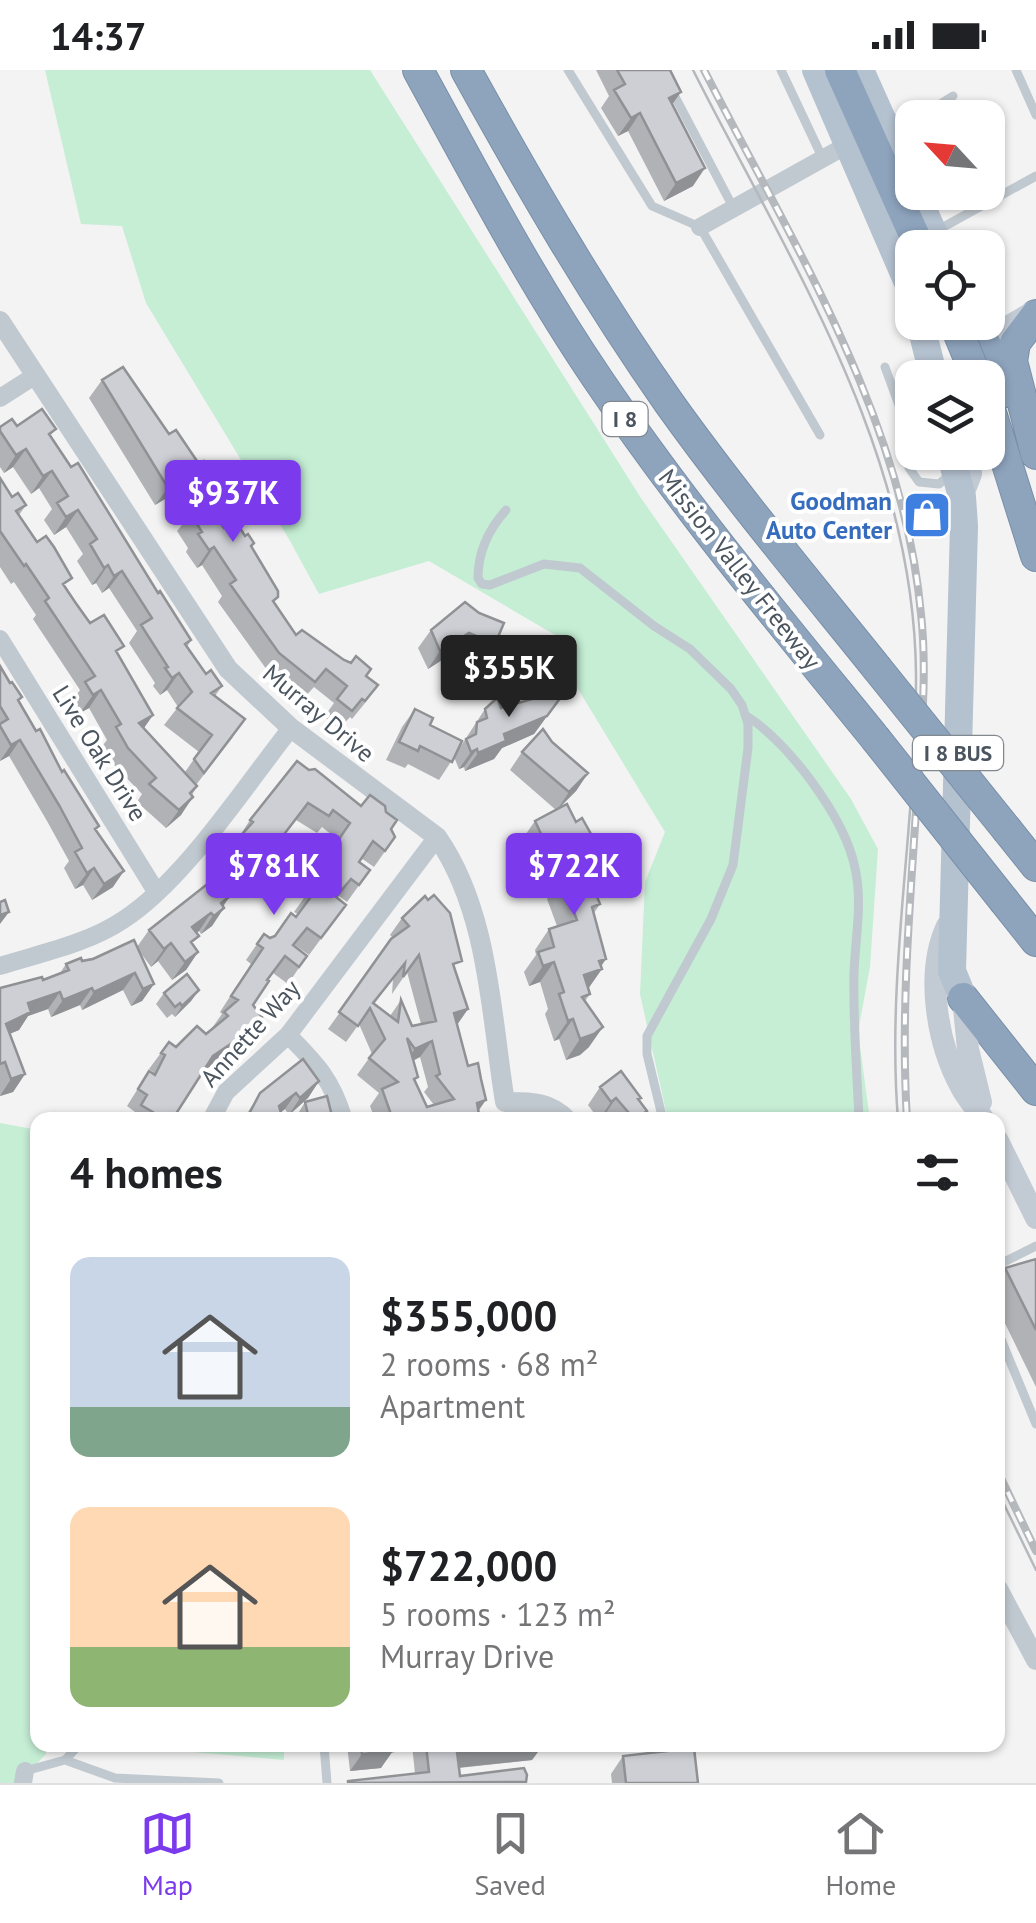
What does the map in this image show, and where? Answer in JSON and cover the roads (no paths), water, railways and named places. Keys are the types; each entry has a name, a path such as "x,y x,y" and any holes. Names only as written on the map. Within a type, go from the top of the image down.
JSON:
{"highway":[{"name":"Mission Valley Freeway","path":"418,70 527,268 605,390 706,528 1036,940"},
{"name":"Mission Valley Freeway","path":"466,70 532,188 640,360 738,495 1036,866"},
{"path":"840,70 925,230"},
{"path":"1034,447 1012,360 1016,343 1036,313"},
{"path":"984,340 1034,447"},
{"path":"1005,455 1036,556"},
{"name":"I 8 BUS","path":"963,998 1036,1090"}],"main road":[{"path":"816,70 895,252"},
{"path":"860,70 895,111"},
{"path":"1005,324 1036,313"},
{"name":"I 8 BUS","path":"958,470 964,567 952,970 963,998"},
{"path":"954,913 943,934 936,968 941,1026 961,1088 980,1112"},
{"path":"963,998 976,1090 983,1112"},
{"path":"1005,1156 1036,1218"}],"street":[{"path":"700,227 849,144"},
{"name":"Murray Drive","path":"0,321 228,668 291,728 437,837 464,888 479,938 508,1111 536,1101 561,1112"},
{"path":"0,398 36,376"},
{"name":"Live Oak Drive","path":"0,638 157,893"},
{"path":"0,966 92,937 124,920 176,874 291,728"},
{"name":"Annette Way","path":"215,1112 226,1092 288,1035 437,837"},
{"path":"288,1035 328,1079 342,1112"},
{"path":"1005,1602 1036,1660"}],"lane":[{"path":"568,70 652,206 700,227 820,435"},
{"path":"661,70 734,209"},
{"path":"780,70 823,159"},
{"path":"1016,70 1036,115"},
{"path":"948,100 954,96"},
{"path":"950,230 1036,176"},
{"path":"885,367 895,396"},
{"path":"911,470 918,482 939,484 957,470"},
{"path":"506,510 494,523 481,554 478,578 482,584 490,585 544,564 580,568 690,649 731,689 745,715 746,772 734,864 710,919 647,1036 647,1054 661,1112"},
{"path":"745,715 773,739 815,788 852,853 859,892 854,970 859,1112"},
{"path":"1005,1262 1036,1246"},
{"path":"1005,1349 1036,1424"},
{"path":"24,1777 65,1760 72,1752"},
{"path":"324,1752 326,1783"},
{"path":"65,1760 115,1778 219,1783"}],"tram line":[{"path":"693,70 806,287 840,361 894,512 910,592 916,674 915,730 896,1008 898,1112"},
{"path":"1005,1506 1036,1570"}],"railway":[{"path":"704,70 839,333 892,470 910,541 921,614 924,676 906,992 907,1112"},
{"path":"1005,1487 1036,1551"}],"place":[{"name":"Goodman Auto Center","path":"927,515"}]}
